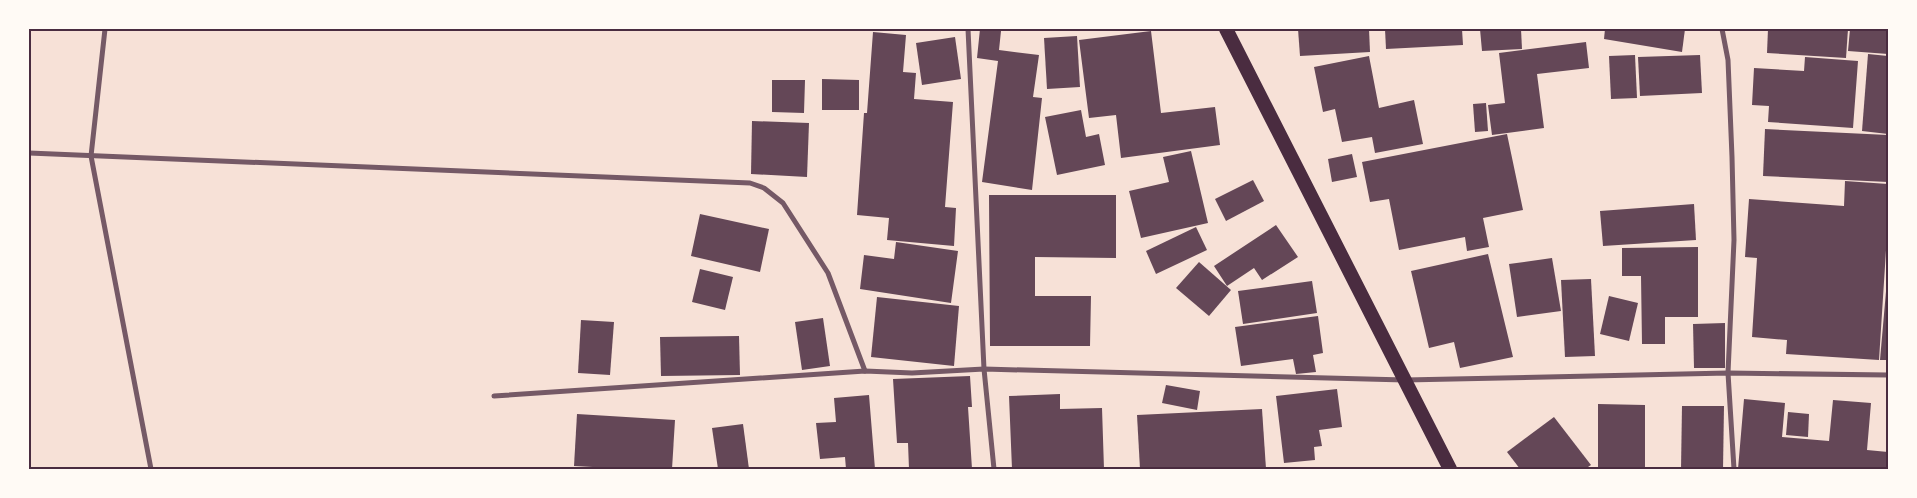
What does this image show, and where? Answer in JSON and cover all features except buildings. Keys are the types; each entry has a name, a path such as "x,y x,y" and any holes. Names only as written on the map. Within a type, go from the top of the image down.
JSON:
{"highway":[{"path":"1226,29 1450,469"}],"street":[{"path":"105,29 91,156 151,469"},
{"path":"968,29 984,370 994,469"},
{"path":"1722,29 1728,60 1734,240 1728,373 1734,469"},
{"path":"29,153 750,183 764,188 783,203 828,273 865,371"},
{"path":"494,396 865,371 912,373 984,370 1405,380 1728,373 1888,375"}]}
